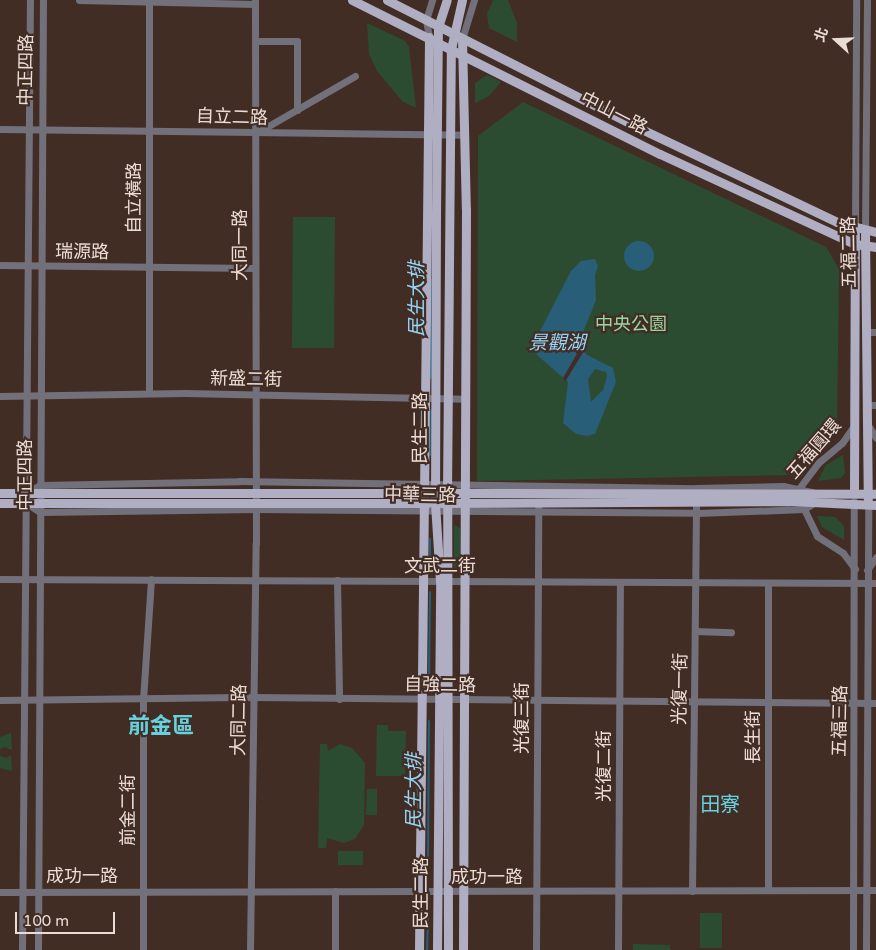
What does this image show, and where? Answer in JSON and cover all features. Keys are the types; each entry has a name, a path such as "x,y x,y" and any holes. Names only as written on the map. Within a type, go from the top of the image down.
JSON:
{"main road":[{"name":"中山一路","path":"352,0 660,154 855,244 876,247"},
{"name":"中山一路","path":"387,0 635,126 855,228 876,232"},
{"name":"民生二路","path":"444,581 436,498 438,27 447,0"},
{"name":"民生二路","path":"448,950 449,892 444,700 444,581 447,507 451,49 452,34 462,0"},
{"path":"419,950 426,134 429,37"},
{"path":"462,39 464,135 462,507 464,581 464,950"},
{"name":"五福二路","path":"854,493 856,424 855,228"},
{"name":"五福二路","path":"865,231 871,332 872,405 868,425 872,504"},
{"name":"中華三路","path":"0,503 26,503 40,498 256,486 423,503"},
{"name":"中華三路","path":"0,493 26,493 40,498 256,505 423,503 436,498 447,488 463,488 538,499"},
{"name":"中華三路","path":"697,500 797,491 872,494"},
{"name":"中華三路","path":"436,498 447,507 538,499 872,504"},
{"name":"民生二路","path":"437,950 444,700"}],"street":[{"name":"中正四路","path":"22,950 26,396 30,265 30,0"},
{"name":"中正四路","path":"38,950 43,0"},
{"path":"79,0 255,2"},
{"path":"429,37 426,20 432,0"},
{"path":"462,39 474,0"},
{"name":"五福二路","path":"855,228 856,0"},
{"name":"五福二路","path":"865,231 867,0"},
{"name":"自立橫路","path":"149,1 149,393"},
{"name":"大同一路","path":"255,2 254,268 256,486"},
{"path":"256,41 297,41 297,110"},
{"path":"256,133 355,76"},
{"name":"自立二路","path":"0,129 41,128 464,135"},
{"name":"瑞源路","path":"0,265 254,268"},
{"name":"新盛二街","path":"0,396 149,393 464,399"},
{"name":"五福圓環","path":"797,491 818,462 842,443 856,424"},
{"name":"五福圓環","path":"868,425 876,438"},
{"name":"中華三路","path":"256,486 424,484 436,498 423,503"},
{"name":"大同二路","path":"250,950 256,486"},
{"name":"五福三路","path":"852,950 856,584 854,493"},
{"name":"中華三路","path":"538,499 697,500 804,509 814,503"},
{"name":"光復三街","path":"536,950 538,499"},
{"name":"光復一街","path":"692,891 697,500"},
{"name":"五福三路","path":"866,950 872,703 867,570 872,504"},
{"path":"804,509 817,536 843,553 856,569"},
{"path":"867,570 876,557"},
{"name":"文武二街","path":"0,578 876,583"},
{"name":"前金二街","path":"143,950 143,700 151,579"},
{"path":"337,580 339,699"},
{"name":"光復二街","path":"618,950 620,582"},
{"name":"長生街","path":"768,583 768,890"},
{"path":"695,631 731,632"},
{"name":"自強二路","path":"0,700 143,700 254,697 872,703"},
{"path":"866,890 876,890"},
{"name":"成功一路","path":"0,892 866,890"},
{"path":"335,891 335,950"}],"green space":[{"path":"493,0 508,0 517,23 517,42 489,28 487,14"},
{"path":"367,23 405,41 409,47 416,108 402,101 377,71 369,54"},
{"path":"487,75 501,82 489,96 475,103 475,83"},
{"name":"中央公園","path":"523,102 826,247 839,269 837,429 811,442 787,475 477,481 478,136"},
{"path":"293,217 335,217 334,348 292,348"},
{"path":"843,455 845,473 841,478 818,481 826,465"},
{"path":"817,516 835,517 844,526 844,540 822,527"},
{"path":"454,525 460,528 460,570 454,571"},
{"path":"377,725 388,725 388,731 406,731 405,776 376,776"},
{"path":"11,733 12,750 4,747 0,749 0,737"},
{"path":"320,744 327,744 328,751 340,744 352,748 365,763 364,825 355,839 344,843 327,838 326,848 318,848"},
{"path":"11,755 12,771 0,768 0,756 6,758"},
{"path":"367,789 377,789 377,815 366,815"},
{"path":"338,851 363,851 363,865 338,865"},
{"path":"700,913 722,913 722,948 700,948"},
{"path":"633,944 670,945 670,950 633,950"}],"water":[{"path":"639,241 650,245 654,256 650,267 639,271 628,267 624,256 628,245"},
{"name":"景觀湖","path":"595,259 598,266 595,275 596,300 578,345 587,355 613,368 616,382 595,434 587,436 576,434 563,423 568,382 537,355 535,347 536,339 571,271 581,261","holes":["595,369 606,372 607,376 603,390 591,402 588,379"]}],"pier":[{"path":"582,345 585,349 565,382 563,378"}],"waterway":[{"name":"民生大排","path":"431,280 431,378"},
{"name":"民生大排","path":"430,455 431,410"},
{"name":"民生大排","path":"430,539 430,568"},
{"name":"民生大排","path":"429,677 430,592"},
{"name":"民生大排","path":"428,862 429,721"},
{"name":"民生大排","path":"427,950 428,914"}],"district":[{"name":"前金區","path":"161,727"},
{"name":"田寮","path":"720,805"}]}
